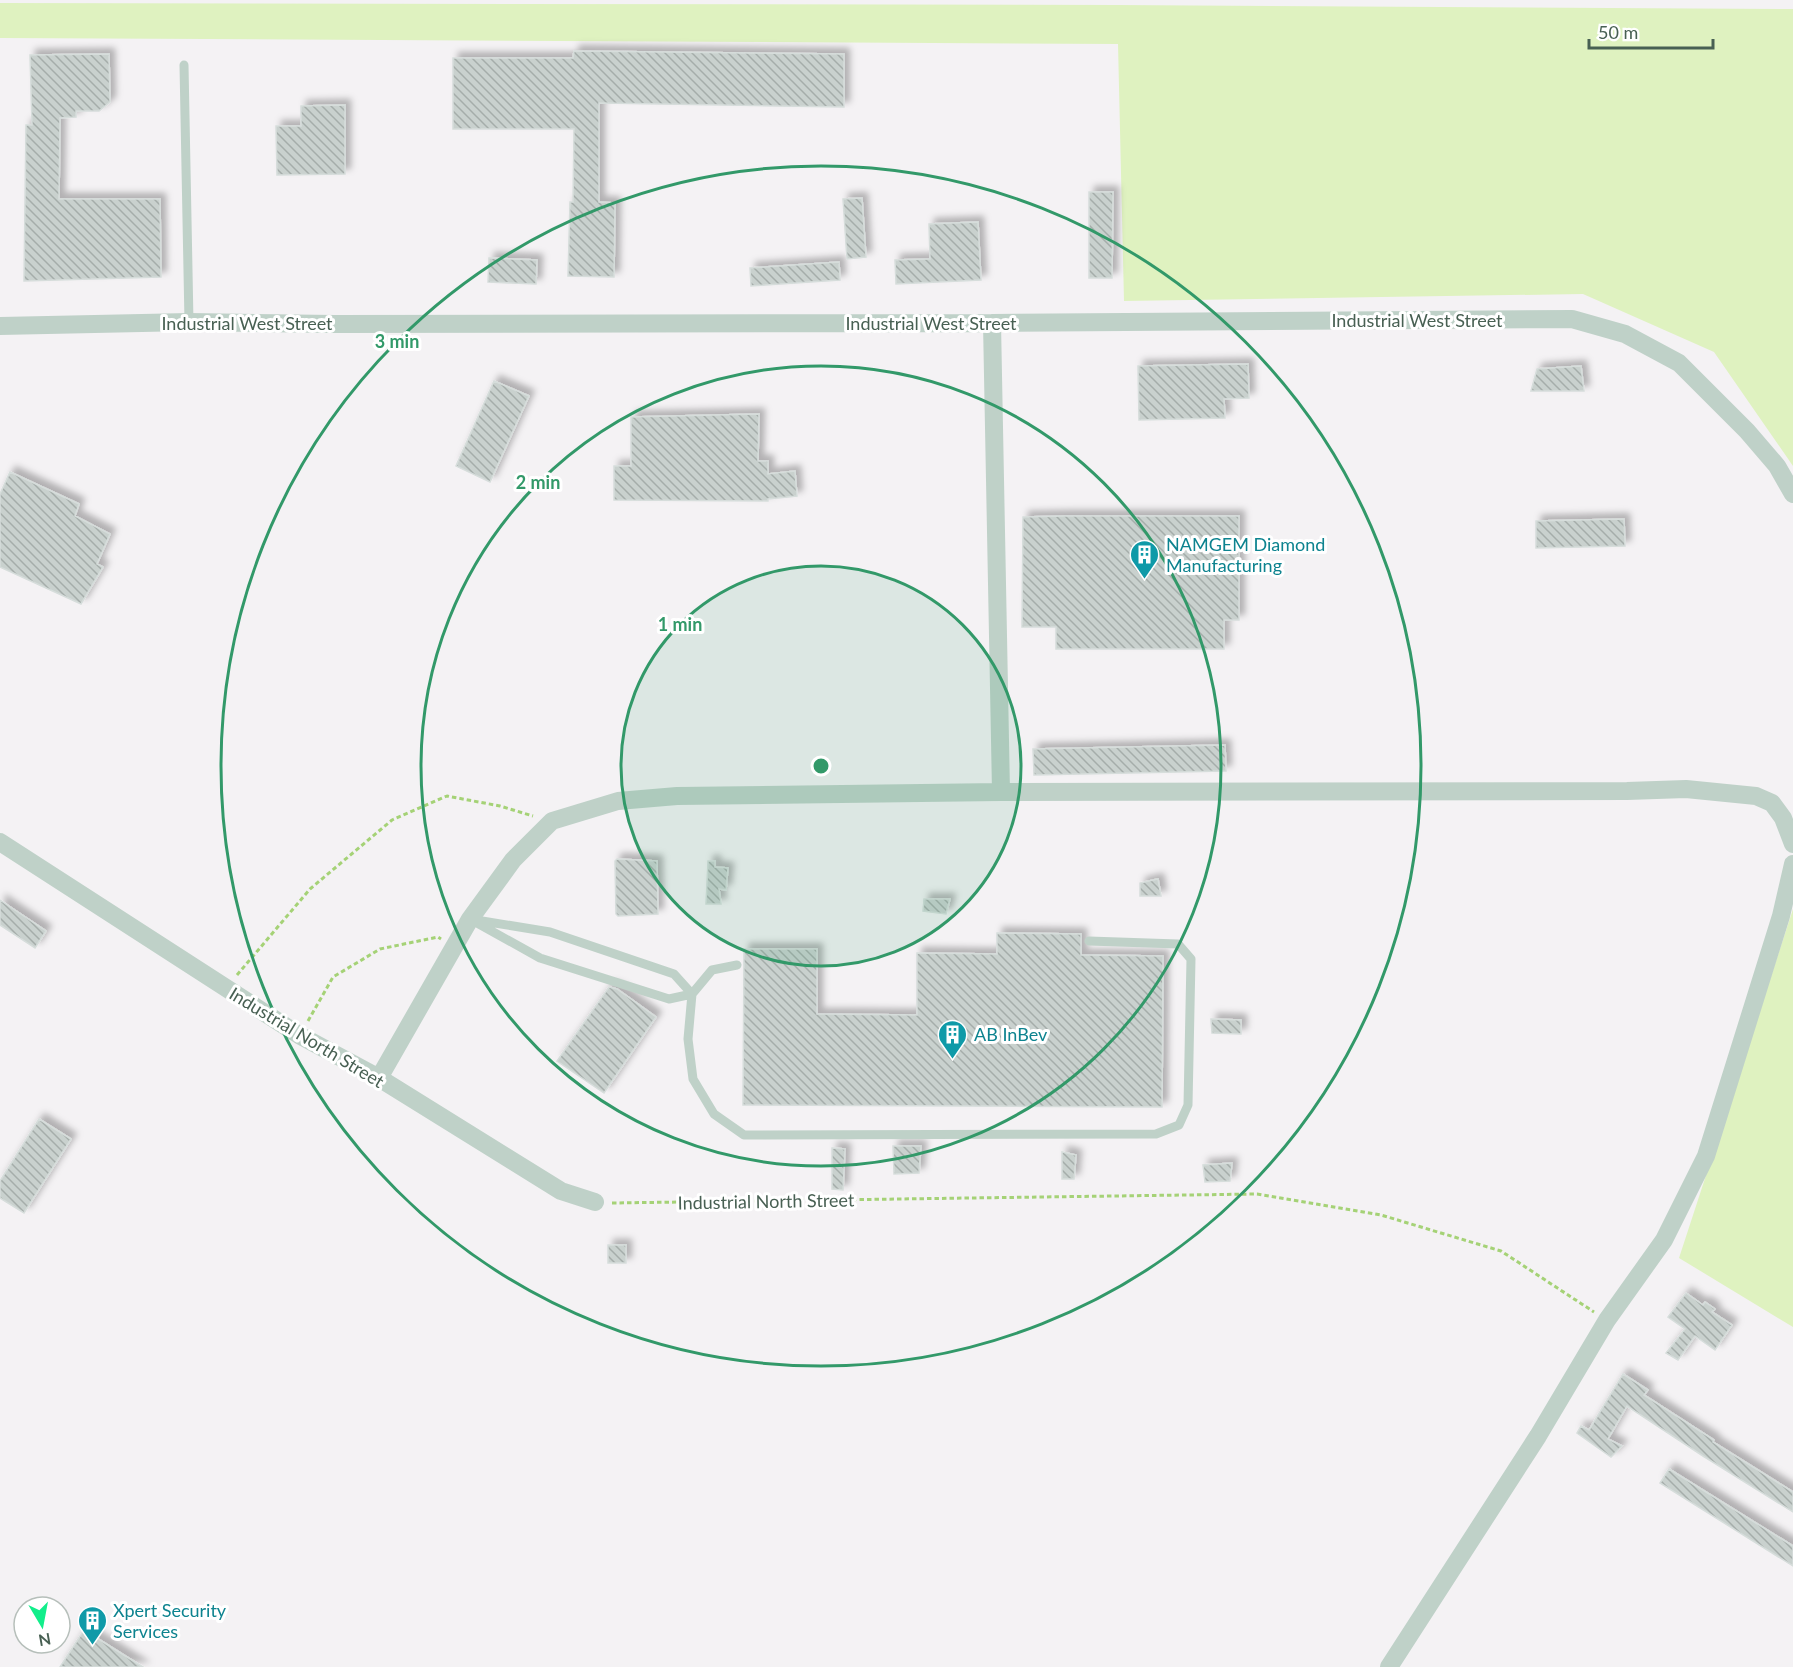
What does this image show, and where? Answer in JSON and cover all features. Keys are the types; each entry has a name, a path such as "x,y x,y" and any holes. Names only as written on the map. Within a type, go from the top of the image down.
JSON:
{"street":[{"name":"Industrial West Street","path":"0,326 189,322 335,324 1572,320 1625,334 1679,363 1747,431 1777,466 1793,494"},
{"path":"992,323 1001,792"},
{"path":"379,1078 470,919 513,860 552,821 618,801 677,796 1001,792 1686,789 1756,796 1772,803 1783,818 1793,844"},
{"name":"Industrial North Street","path":"0,842 299,1035 379,1078 561,1191 595,1202"},
{"path":"1389,1667 1538,1436 1607,1320 1664,1240 1706,1156 1777,927 1793,864"}],"lane":[{"path":"184,65 189,322"},
{"path":"470,919 550,932 674,974 692,994"},
{"path":"470,919 540,957 669,999 692,994"},
{"path":"737,965 712,970 692,994 688,1039 693,1078 714,1114 744,1134 1156,1134 1179,1125 1188,1105 1191,958 1178,944 1089,941"}],"path":[{"path":"226,988 310,889 393,820 447,796 500,806 552,821"},
{"path":"299,1035 333,977 380,950 438,937 454,946"},
{"name":"Industrial North Street","path":"595,1202 1257,1194 1381,1215 1501,1251 1607,1320"}],"green space":[{"path":"0,3 1793,9 1793,466 1714,352 1583,294 1124,301 1118,44 0,38"},
{"path":"1793,909 1793,1327 1679,1258"}],"building":[{"path":"574,51 844,54 844,107 599,103 599,202 615,203 614,277 568,276 570,202 573,202 574,129 453,129 453,58 573,58"},
{"path":"109,54 110,102 99,111 76,111 76,117 60,118 59,199 160,199 161,277 24,281 26,125 32,125 30,55"},
{"path":"345,105 345,174 277,175 276,126 301,126 301,106"},
{"path":"1089,192 1113,192 1112,278 1089,278"},
{"path":"862,198 866,257 847,259 843,199"},
{"path":"978,222 981,280 896,284 895,260 930,259 929,224"},
{"path":"489,258 537,260 536,284 488,282"},
{"path":"839,262 840,280 751,286 750,268"},
{"path":"1248,364 1249,398 1224,399 1225,418 1139,420 1138,366"},
{"path":"1581,366 1584,391 1531,391 1537,369"},
{"path":"494,381 529,396 490,482 456,466"},
{"path":"759,414 758,461 768,461 768,474 795,471 797,496 768,499 768,501 614,500 614,466 631,466 631,417"},
{"path":"10,472 79,504 75,516 110,534 97,564 103,567 81,604 0,567 0,494"},
{"name":"NAMGEM Diamond Manufacturing","path":"1239,516 1239,620 1224,620 1224,649 1056,649 1056,627 1022,627 1023,517"},
{"path":"1624,519 1625,546 1536,548 1536,521"},
{"path":"1225,745 1226,771 1034,775 1033,749"},
{"path":"617,859 657,861 658,914 618,916 616,914 615,861"},
{"path":"708,861 715,861 715,867 728,868 726,890 719,889 721,904 706,904"},
{"path":"1158,879 1161,896 1140,896 1140,883"},
{"path":"924,899 950,899 946,914 923,911"},
{"path":"0,900 46,931 35,948 0,925"},
{"name":"AB InBev","path":"997,933 1081,934 1081,955 1163,956 1162,1107 743,1105 744,949 817,949 817,1014 917,1015 917,953 997,954"},
{"path":"609,987 617,989 656,1017 604,1093 557,1061"},
{"path":"1211,1019 1241,1020 1241,1034 1212,1033"},
{"path":"39,1119 71,1139 24,1213 0,1198 0,1181"},
{"path":"893,1146 921,1146 919,1173 894,1174"},
{"path":"832,1148 845,1149 843,1190 832,1189"},
{"path":"1062,1152 1076,1155 1074,1179 1062,1179"},
{"path":"1232,1163 1230,1181 1205,1182 1203,1165"},
{"path":"608,1245 626,1245 626,1263 608,1263"},
{"path":"1686,1293 1703,1305 1705,1302 1715,1309 1712,1312 1732,1325 1715,1350 1695,1336 1678,1360 1666,1353 1685,1329 1668,1317"},
{"path":"1623,1374 1648,1390 1644,1395 1793,1492 1793,1512 1627,1406 1608,1439 1622,1446 1611,1457 1577,1433 1581,1426 1589,1430"},
{"path":"1669,1469 1793,1546 1793,1566 1660,1483"},
{"name":"Xpert Security Services","path":"84,1630 143,1667 60,1667 68,1655 72,1655 72,1648"}],"place":[{"name":"NAMGEM Diamond Manufacturing","path":"1145,580"},
{"name":"AB InBev","path":"953,1060"},
{"name":"Xpert Security Services","path":"92,1646"}]}
